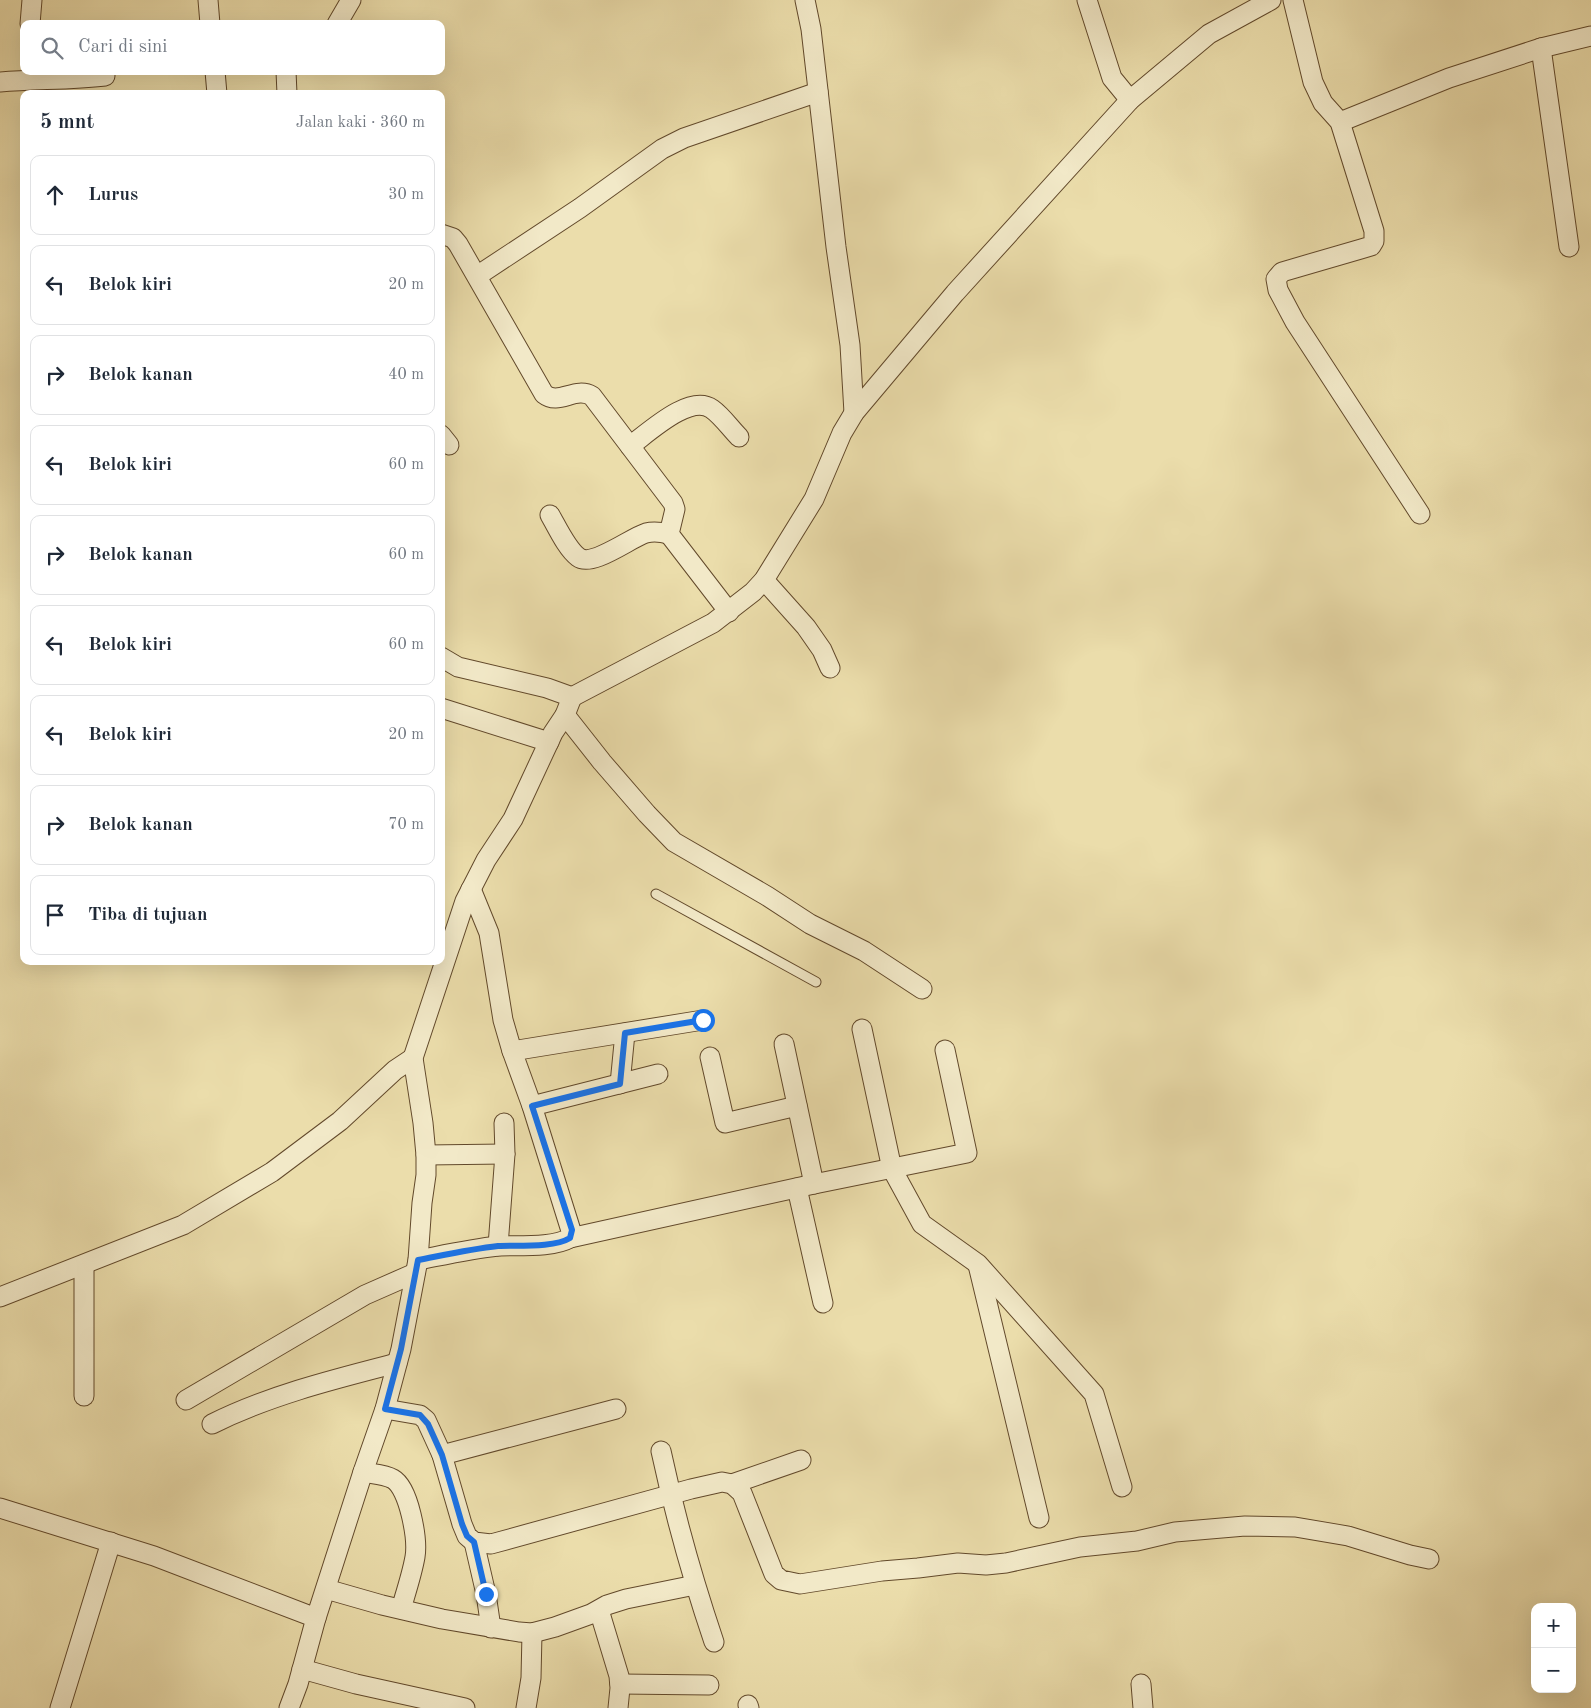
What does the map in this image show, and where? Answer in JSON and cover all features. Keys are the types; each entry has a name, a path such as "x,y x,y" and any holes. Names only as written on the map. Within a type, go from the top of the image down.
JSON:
{"street":[{"path":"30,20 32,0"},
{"path":"208,0 210,20"},
{"path":"339,20 351,0"},
{"path":"805,0 811,29 836,247 850,345 854,413"},
{"path":"1087,0 1112,78 1130,100"},
{"path":"445,960 465,901 486,860 513,819 549,742 565,715 572,697 713,623 754,592 764,580 814,500 842,433 854,413 955,293 1130,100 1209,34 1270,0"},
{"path":"1293,0 1313,82 1323,103 1340,122 1374,231 1374,241 1371,246 1282,272 1276,279 1278,290 1295,322 1420,514"},
{"path":"1340,122 1449,78 1541,48 1591,36"},
{"path":"1541,48 1569,247"},
{"path":"215,75 217,90"},
{"path":"286,75 287,90"},
{"path":"0,82 72,80 105,76"},
{"path":"477,276 580,208 662,149 684,138 818,92"},
{"path":"445,235 453,238 477,276 544,394 548,398 578,393 586,393 592,396 673,503 675,509 669,534"},
{"path":"630,446 678,412 691,405 701,404 711,408 738,437"},
{"path":"550,515 579,559 586,560 601,556 647,533 657,531 669,534 729,612"},
{"path":"764,580 806,627 822,650 830,668"},
{"path":"445,659 458,667 548,688 572,697"},
{"path":"445,709 549,742"},
{"path":"565,715 602,762 674,842 767,896 810,924 864,951 922,989"},
{"path":"471,889 488,933 503,1020 572,1230 570,1238"},
{"path":"289,1708 316,1618 385,1409 397,1363 416,1266 426,1175 423,1123 413,1058 443,965"},
{"path":"512,1051 703,1020"},
{"path":"862,1030 892,1169 922,1224 978,1264 1094,1394 1122,1487"},
{"path":"620,1084 625,1033"},
{"path":"784,1044 797,1106 806,1186 823,1302"},
{"path":"186,1400 416,1266 498,1246 531,1246 563,1242 570,1238 806,1186 967,1153 945,1050"},
{"path":"710,1057 724,1123 797,1106"},
{"path":"0,1297 183,1225 272,1172 340,1121 395,1070 413,1058"},
{"path":"532,1106 658,1074"},
{"path":"498,1246 505,1154 504,1123"},
{"path":"426,1155 505,1154"},
{"path":"978,1264 1039,1518"},
{"path":"84,1265 84,1396"},
{"path":"212,1424 261,1402 397,1363"},
{"path":"385,1409 423,1417 428,1424 442,1455 462,1524 467,1536 474,1542 491,1544 722,1482 732,1484 801,1460"},
{"path":"442,1455 616,1409"},
{"path":"661,1451 695,1585 714,1642"},
{"path":"363,1472 391,1478 401,1487 406,1496 412,1518 416,1556 401,1609"},
{"path":"732,1484 742,1493 774,1574 781,1580 800,1584 882,1571 958,1563 986,1565 1006,1563 1080,1547 1137,1541 1175,1532 1245,1526 1295,1527 1348,1536 1429,1559"},
{"path":"0,1508 154,1556 316,1618"},
{"path":"60,1708 111,1542"},
{"path":"474,1542 486,1594 491,1628"},
{"path":"326,1589 401,1609 491,1628 532,1633 555,1627 626,1598 695,1585"},
{"path":"599,1610 619,1676 618,1708"},
{"path":"526,1708 531,1678 532,1633"},
{"path":"302,1669 356,1684 465,1708"},
{"path":"620,1684 708,1685"},
{"path":"1141,1684 1143,1708"}],"lane":[{"path":"656,894 816,982"}],"route":[{"path":"486,1594 474,1542 467,1536 462,1524 442,1455 428,1424 420,1415 385,1409 401,1349 418,1260 498,1246 531,1246 563,1242 570,1238 572,1230 532,1106 620,1084 625,1033 703,1020"}]}
